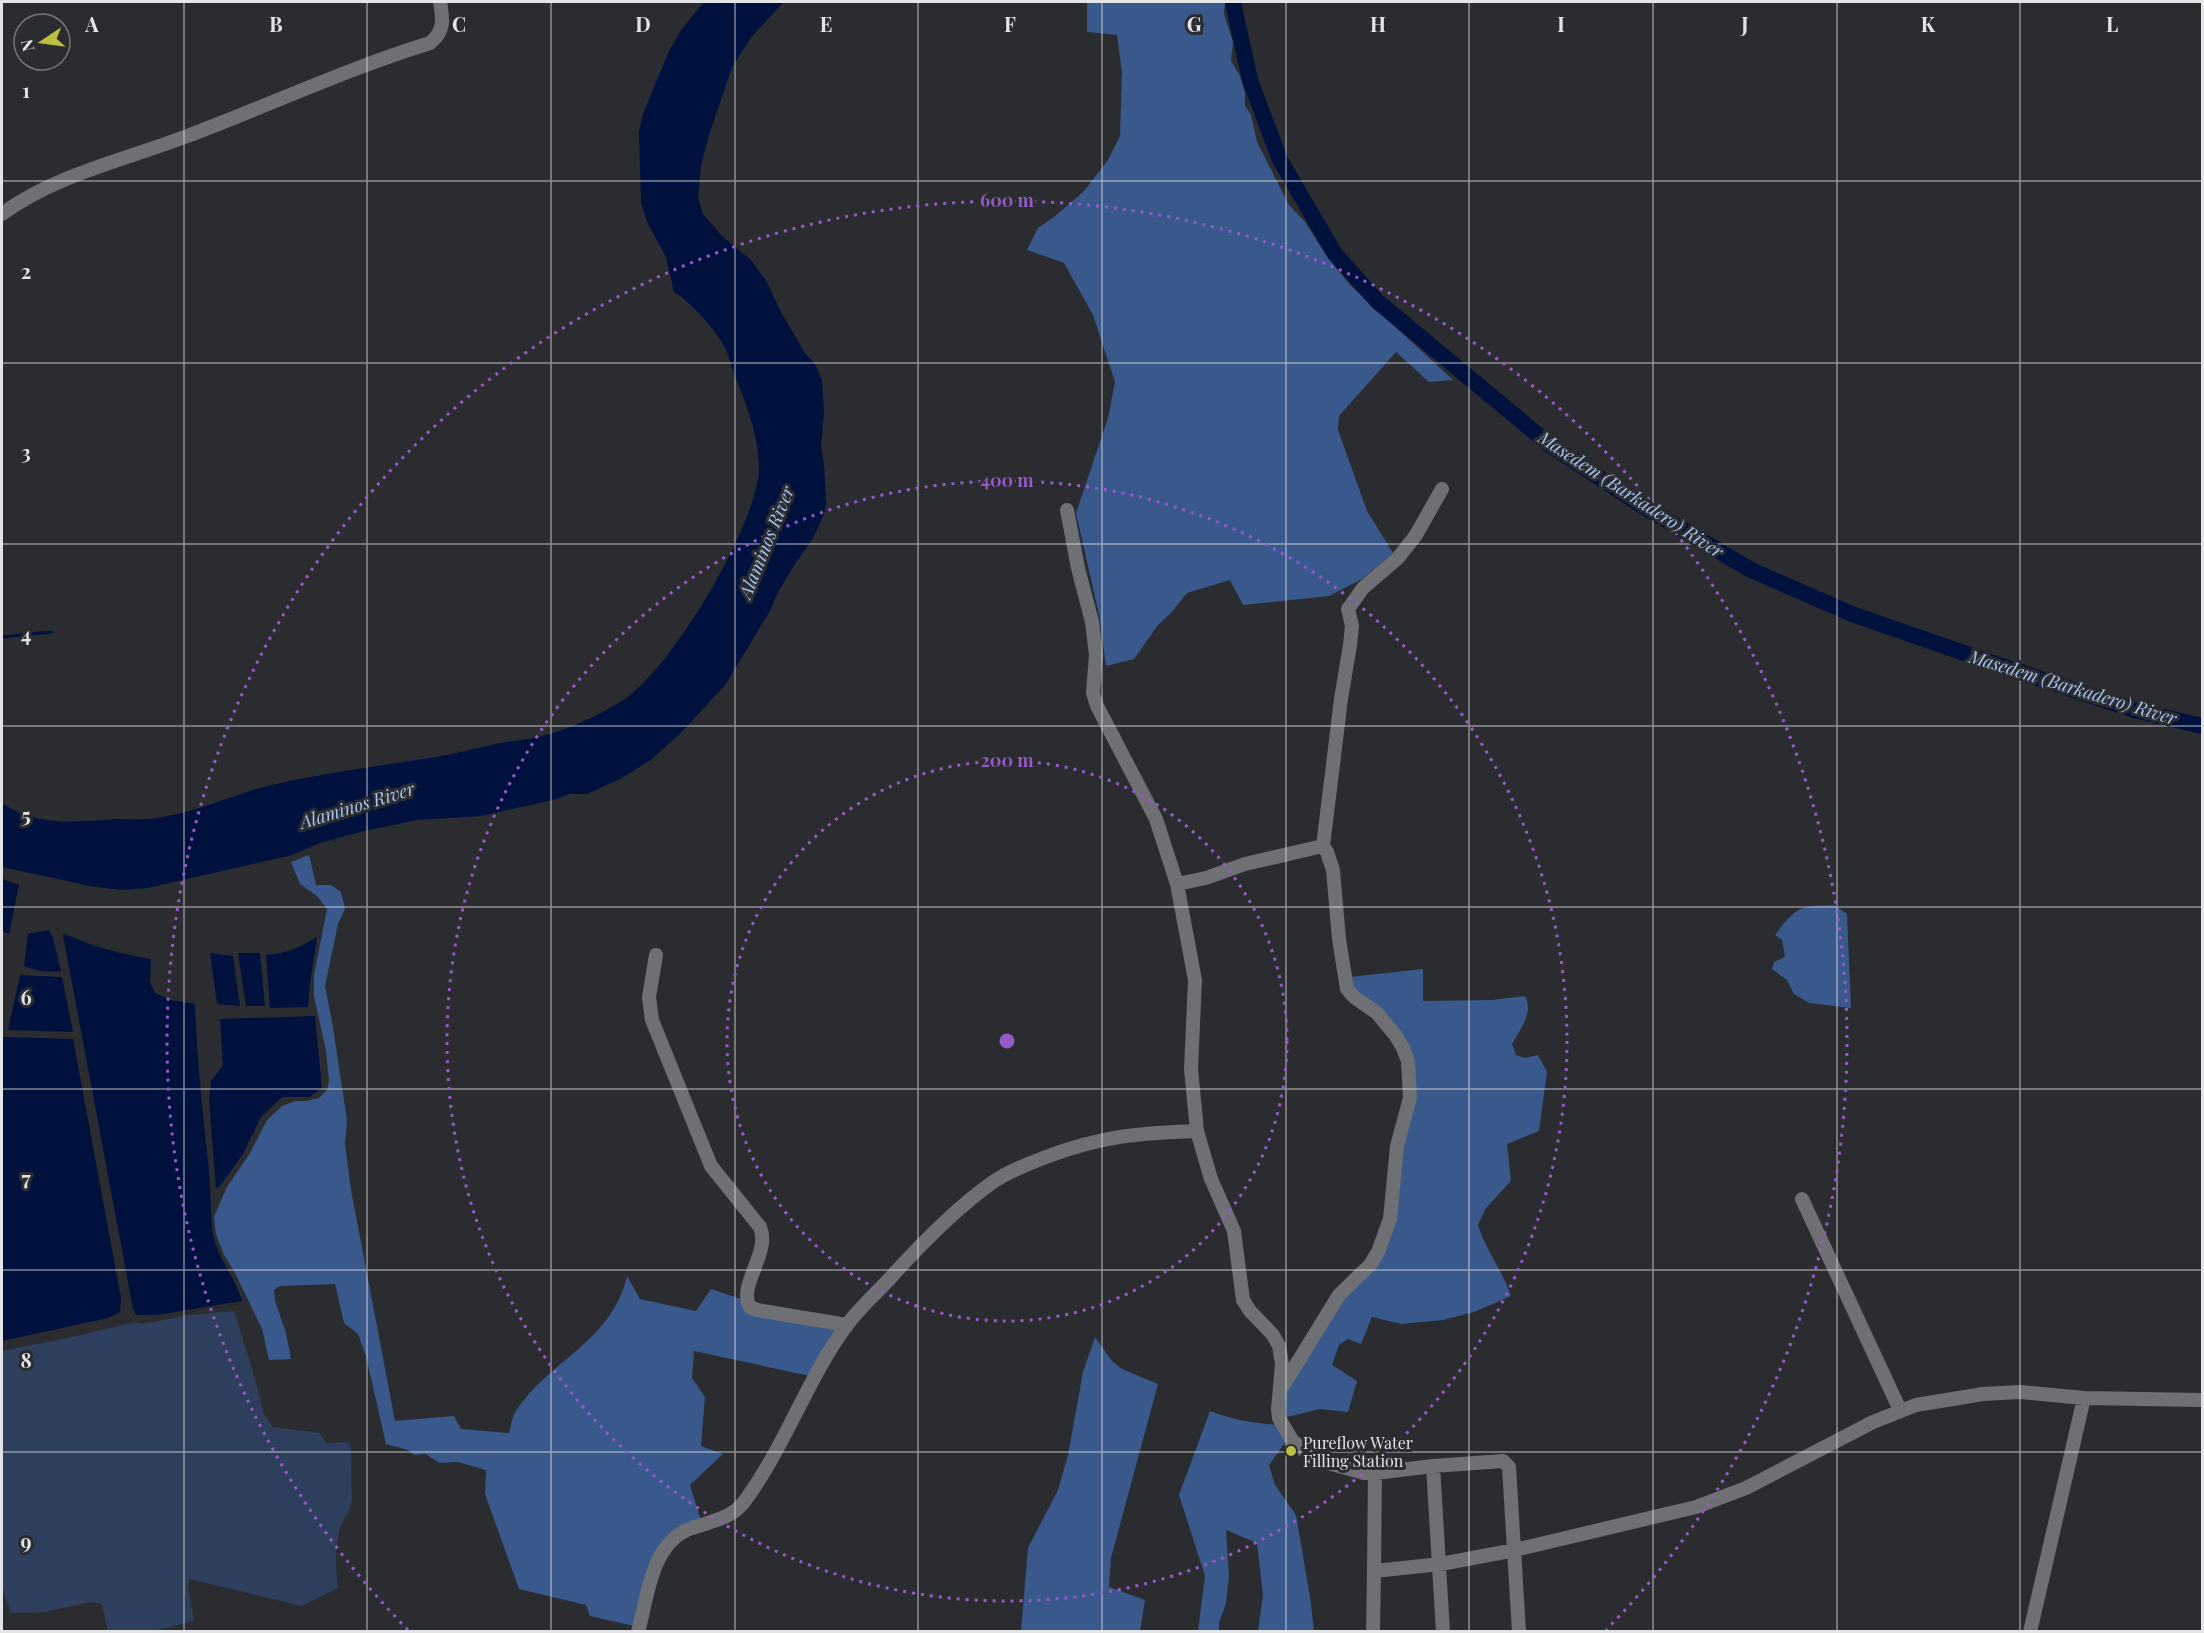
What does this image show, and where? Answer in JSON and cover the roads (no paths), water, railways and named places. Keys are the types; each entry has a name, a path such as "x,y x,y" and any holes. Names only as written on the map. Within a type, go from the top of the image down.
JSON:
{"street":[{"path":"2,214 33,195 73,176 184,137 430,43 438,37 442,26 440,2"},
{"path":"1280,1390 1339,1295 1370,1264 1378,1252 1390,1219 1398,1146 1410,1098 1407,1061 1396,1036 1377,1013 1354,998 1347,989 1339,939 1333,870 1328,852 1323,846 1350,645 1352,626 1348,609 1364,588 1398,558 1416,535 1442,489"},
{"path":"1067,510 1078,568 1092,622 1096,655 1093,693 1101,714 1156,819 1177,884 1195,980 1191,1069 1197,1131 1210,1179 1234,1231 1244,1300 1250,1311 1273,1335 1279,1346 1282,1364 1279,1418 1284,1429 1300,1448 1321,1461 1364,1473 1503,1461 1507,1463 1515,1550 1519,1632"},
{"path":"1177,884 1206,878 1245,864 1323,846"},
{"path":"656,955 649,997 652,1020 711,1166 763,1233 762,1249 747,1294 747,1302 750,1307 757,1310 847,1324"},
{"path":"638,1632 657,1563 669,1543 685,1531 731,1514 742,1505 786,1433 820,1367 847,1324 957,1210 993,1181 1017,1168 1081,1144 1150,1133 1197,1131"},
{"path":"1802,1199 1900,1410"},
{"path":"1374,1571 1440,1564 1515,1550 1696,1507 1746,1488 1797,1460 1900,1410 1947,1398 2020,1392 2084,1398 2202,1400"},
{"path":"2030,1632 2084,1398"},
{"path":"1433,1466 1443,1632"},
{"path":"1373,1632 1375,1473"}],"water":[{"name":"Alaminos River","path":"704,2 784,2 752,36 732,67 708,138 701,166 698,198 703,214 722,236 751,260 767,282 781,312 805,353 815,364 822,380 824,411 821,447 826,504 824,514 813,538 778,592 770,611 725,685 681,733 652,759 622,778 587,794 570,794 481,816 417,820 364,831 320,843 292,855 148,888 121,890 90,886 2,867 2,803 29,816 57,821 149,819 180,814 288,781 437,757 539,737 573,726 617,704 645,682 666,657 688,626 729,557 755,493 759,468 757,443 726,350 717,334 703,318 674,292 666,257 648,224 641,203 639,132 643,114 668,53 681,30"},
{"path":"2,879 19,885 9,934 2,931"},
{"path":"49,930 61,971 42,971 24,966 28,934"},
{"path":"63,935 86,943 151,959 150,982 155,993 171,1000 195,1004 213,1234 218,1251 236,1284 242,1301 157,1315 136,1315 133,1309"},
{"path":"317,937 308,1007 270,1008 266,955 293,949"},
{"path":"210,953 233,956 240,1006 217,1004"},
{"path":"238,953 260,953 265,1006 246,1006"},
{"path":"20,975 62,977 73,1032 8,1030"},
{"path":"315,1016 322,1088 309,1097 282,1097 261,1117 243,1154 220,1186 216,1188 209,1100 211,1081 223,1065 220,1019"},
{"path":"2,1037 73,1039 121,1298 120,1312 108,1318 2,1341"}],"waterway":[{"name":"Masedem (Barkadero) River","path":"1233,2 1250,80 1280,160 1335,254 1377,301 1550,445 1641,505 1751,570 1852,614 2134,710 2202,726"},
{"path":"2,637 51,632"}],"place":[{"name":"Pureflow Water Filling Station","path":"1291,1451"}]}
